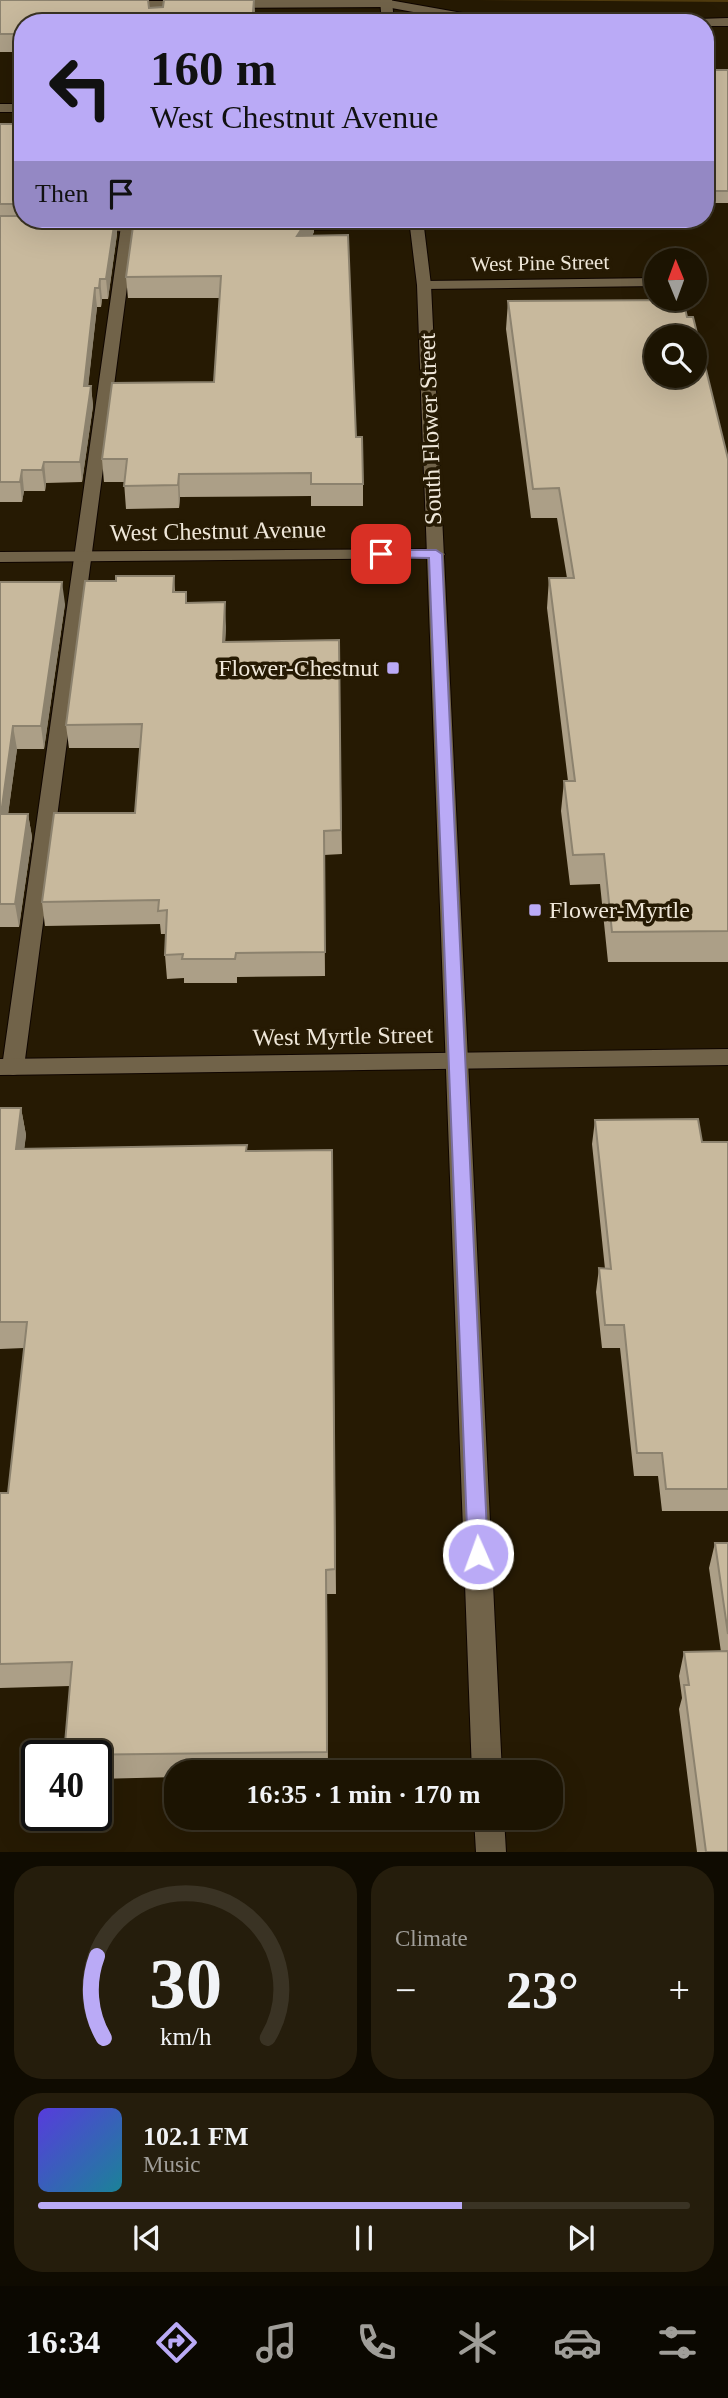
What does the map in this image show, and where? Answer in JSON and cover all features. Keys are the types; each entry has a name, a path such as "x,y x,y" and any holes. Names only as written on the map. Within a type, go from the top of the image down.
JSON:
{"street":[{"path":"106,5 386,2 448,14"},
{"path":"157,14 158,5"},
{"path":"6,1067 83,557 127,228"},
{"name":"South Flower Street","path":"418,228 424,285 486,1760"},
{"name":"West Pine Street","path":"424,285 644,282"},
{"name":"West Chestnut Avenue","path":"0,557 436,554"},
{"name":"West Myrtle Street","path":"6,1067 728,1057"},
{"path":"490,1830 491,1852"}],"shaded area":[{"path":"477,0 728,0 728,2"}],"building":[{"path":"0,0 148,0 149,8 163,7 164,0 254,0 253,14 14,14 14,34 0,34"},
{"path":"714,70 728,70 728,191 714,191"},
{"path":"0,124 14,124 14,204 0,204"},
{"path":"0,216 14,216 14,228 114,228 106,279 100,279 99,288 95,288 84,386 91,386 80,462 44,462 42,470 22,470 20,482 0,482"},
{"path":"133,228 302,228 297,236 348,235 356,437 362,437 363,484 311,484 311,473 179,474 178,485 124,486 127,459 102,459 112,383 214,382 221,276 126,277"},
{"path":"644,300 644,312 686,312 687,317 693,317 695,325 644,325 644,388 707,388 707,374 728,459 728,931 612,932 604,854 573,855 564,781 575,781 549,578 574,578 559,488 533,489 508,301"},
{"path":"116,576 174,576 173,592 186,592 186,603 225,602 223,642 339,640 341,830 324,831 325,952 236,953 235,959 182,959 183,954 165,955 167,910 158,911 159,900 42,902 54,813 135,813 142,724 66,725 85,581 116,581"},
{"path":"0,582 62,582 41,726 13,726 1,814 28,814 15,904 0,904"},
{"path":"0,1108 21,1108 16,1149 247,1145 246,1151 332,1150 335,1569 326,1570 327,1752 112,1754 112,1740 65,1740 72,1662 0,1664 0,1493 8,1493 27,1322 0,1322"},
{"path":"698,1119 702,1142 728,1142 728,1489 666,1489 662,1453 637,1453 624,1325 605,1325 599,1268 611,1269 595,1120"},
{"path":"715,1543 728,1543 728,1634"},
{"path":"728,1651 728,1852 706,1852 684,1685 689,1685 684,1652"}],"place":[{"name":"Flower-Chestnut","path":"393,668"},
{"name":"Flower-Myrtle","path":"535,910"}],"route":[{"path":"381,554 436,554 478,1554"}]}
